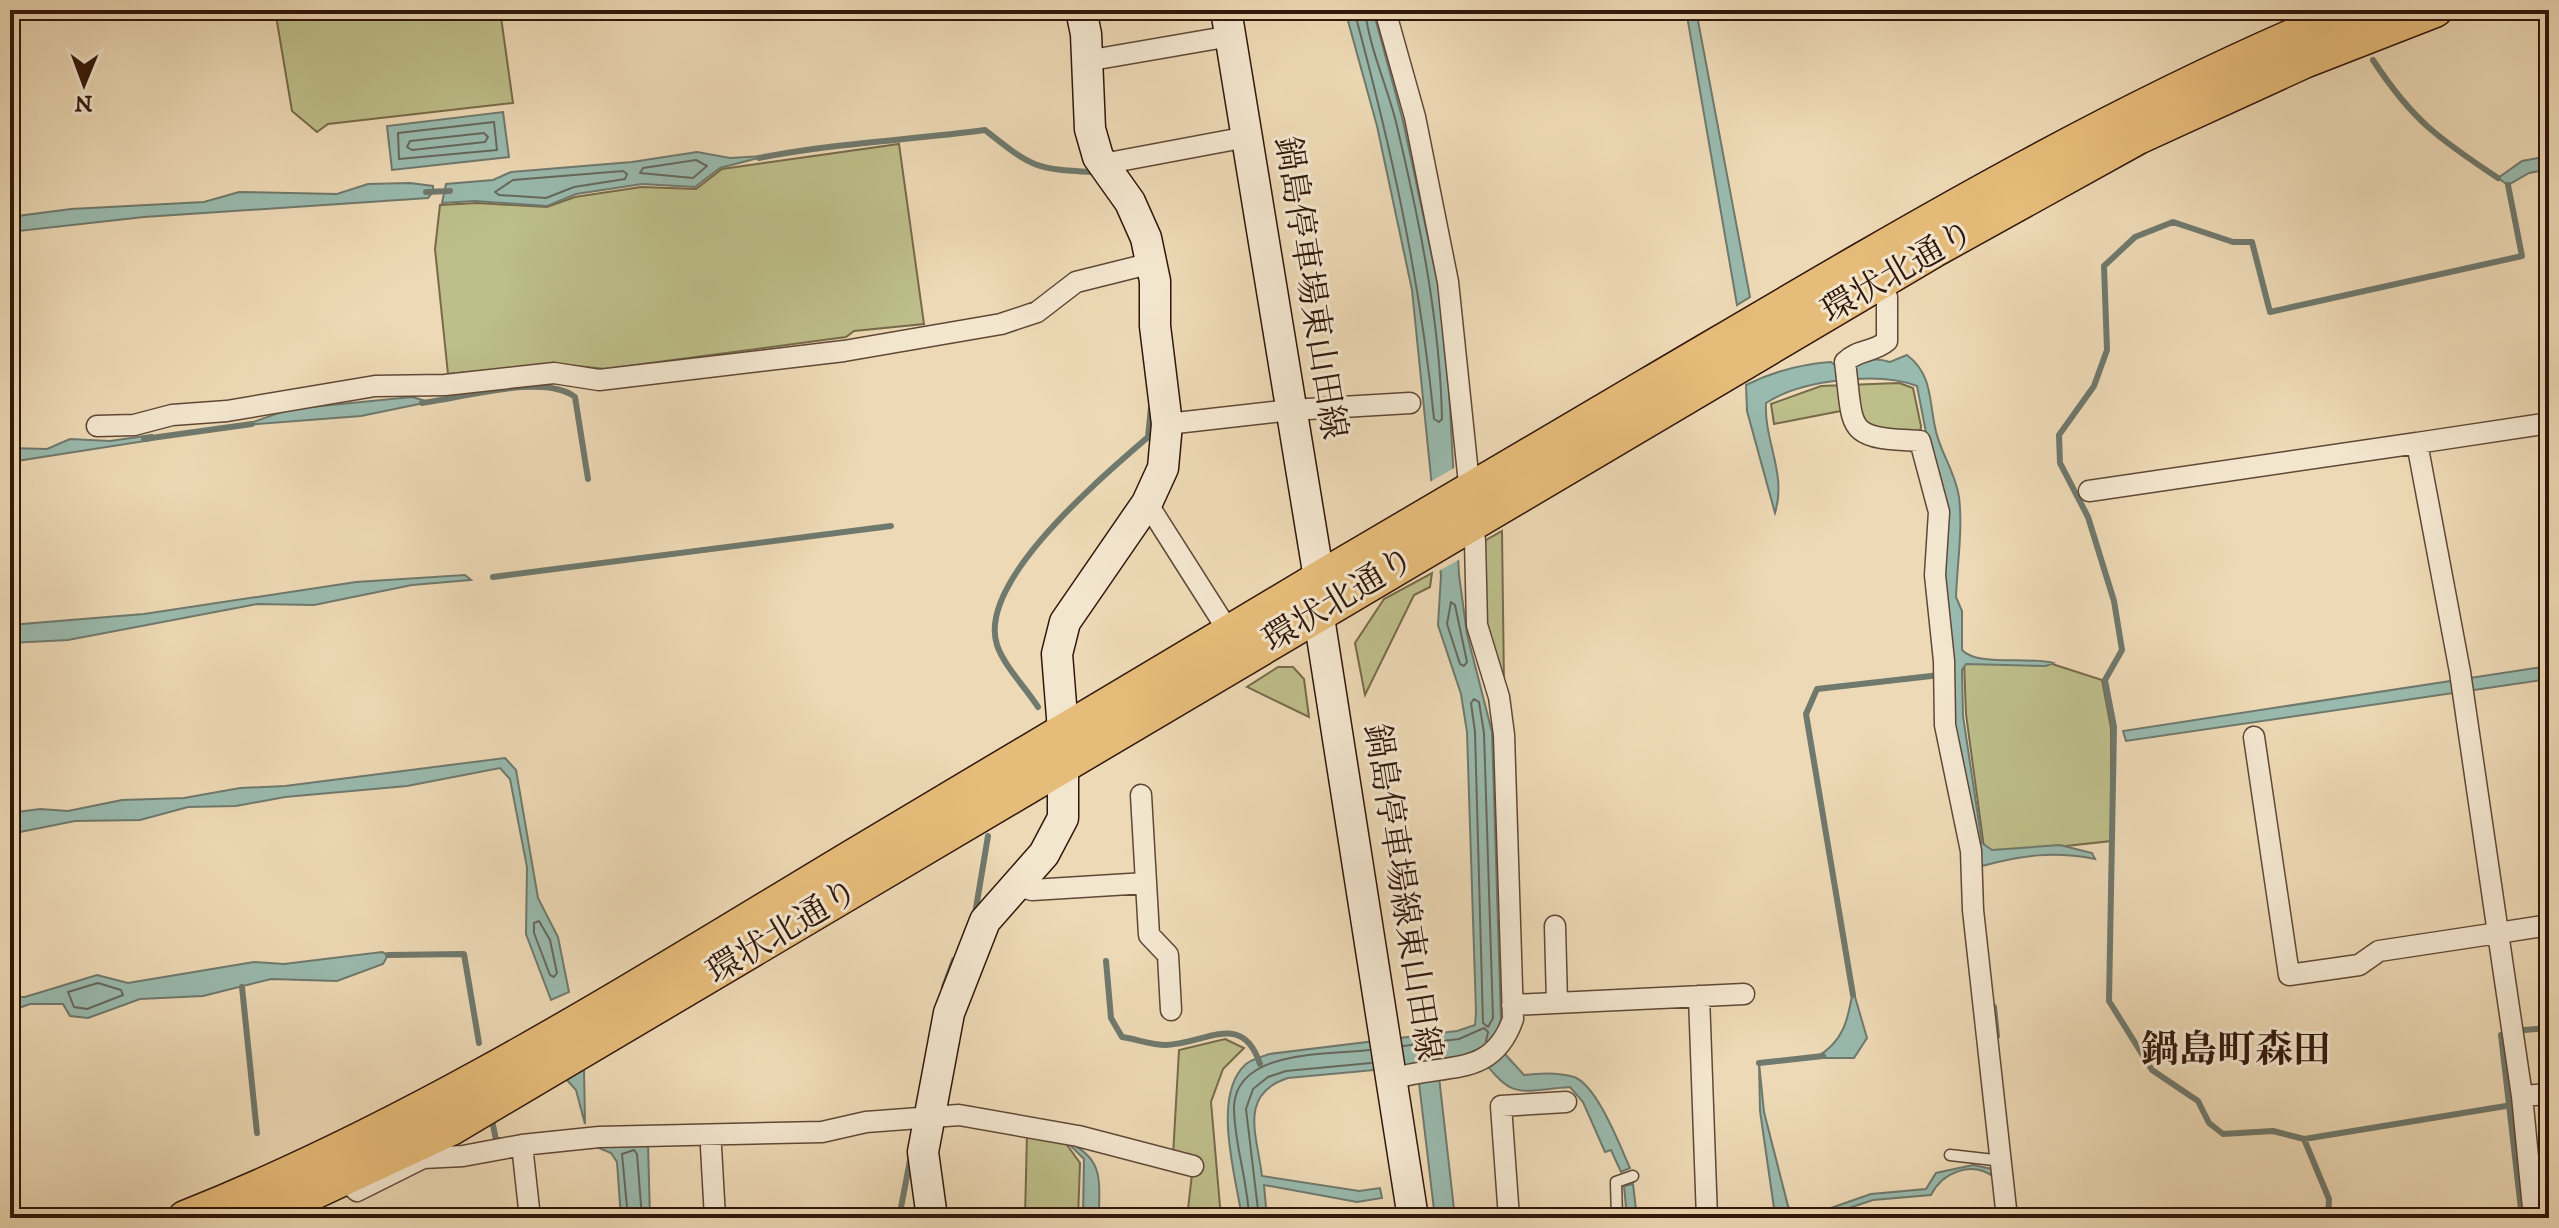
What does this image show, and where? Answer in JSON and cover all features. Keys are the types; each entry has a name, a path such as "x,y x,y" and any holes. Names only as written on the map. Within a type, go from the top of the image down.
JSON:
{"highway":[{"name":"環状北通り","path":"258,1218 451,1128 1062,766 1318,595 1467,507 1971,195 2249,54 2355,10"},
{"name":"環状北通り","path":"1467,507 2138,137 2304,61 2435,10"},
{"name":"環状北通り","path":"185,1218 322,1160 454,1092 588,1016 1229,632 1318,595"}],"main road":[{"path":"932,1218 923,1152 923,1117 953,1000 985,921 1044,854 1063,818 1063,730 1057,654 1065,622 1147,503 1163,468 1167,424 1144,265 1146,238 1130,202 1103,164 1090,129 1081,10"},
{"name":"鍋島停車場東山田線","path":"1228,23 1318,595"},
{"name":"鍋島停車場線東山田線","path":"1318,595 1387,1036 1400,1075 1413,1218"}],"street":[{"path":"1385,10 1415,117 1448,282 1477,625 1499,697 1504,735 1513,1019 1501,1045 1479,1063 1400,1075"},
{"path":"1086,61 1228,23"},
{"path":"1103,164 1247,137"},
{"path":"97,426 134,425 172,415 227,411 375,386 445,385 546,373 599,380 844,351 1001,324 1037,312 1076,282 1144,265"},
{"path":"1882,280 1887,297 1887,341 1877,350 1855,352 1845,362 1852,421 1860,433 1872,440 1920,441 1939,512 1935,575 1944,661 1945,725 1971,851 1984,1014 2007,1218"},
{"path":"1167,424 1291,410 1410,403"},
{"path":"2089,491 2549,423"},
{"path":"2417,443 2464,697 2522,1096 2534,1218"},
{"path":"1147,503 1229,632"},
{"path":"2254,737 2289,975 2359,965 2379,951 2549,925"},
{"path":"1141,795 1149,935 1168,955 1171,1010"},
{"path":"1014,885 1032,890 1146,883"},
{"path":"1555,926 1557,1003"},
{"path":"1512,1005 1744,994"},
{"path":"1699,996 1707,1218"},
{"path":"2522,1096 2549,1094"},
{"path":"1509,1218 1501,1106 1566,1102"},
{"path":"345,1180 357,1191 423,1158 463,1156 514,1146 591,1137 822,1132 923,1117 959,1115 1078,1136 1193,1166"},
{"path":"514,1146 530,1218"},
{"path":"711,1147 715,1218"}],"lane":[{"path":"1950,1155 2003,1169"},
{"path":"1617,1218 1616,1182 1628,1177"}],"green space":[{"path":"275,10 500,10 513,103 328,124 317,132 292,111"},
{"path":"899,144 924,324 854,331 846,337 605,369 559,364 448,374 435,249 440,205 477,203 547,207 575,197 641,187 696,189 722,169"},
{"path":"1899,383 1913,388 1921,426 1917,455 1905,448 1866,444 1852,428 1846,410 1774,424 1771,404 1821,386"},
{"path":"1502,531 1504,685 1481,613 1479,544"},
{"path":"1432,573 1430,587 1414,595 1365,695 1355,643 1384,599"},
{"path":"1964,661 2046,662 2102,680 2111,728 2111,841 1985,855 1966,714"},
{"path":"1278,667 1293,667 1304,679 1309,717 1247,687"},
{"path":"1225,1039 1244,1048 1223,1069 1211,1102 1221,1218 1187,1218 1192,1174 1173,1156 1179,1050"},
{"path":"1027,1133 1062,1138 1080,1163 1078,1218 1025,1218"}],"water":[{"path":"1345,10 1373,10 1403,121 1439,289 1449,390 1459,575 1467,634 1492,732 1501,1019 1494,1042 1524,1075 1562,1074 1583,1082 1607,1117 1630,1168 1621,1172 1611,1150 1605,1152 1583,1102 1570,1087 1516,1090 1500,1080 1478,1054 1437,1059 1455,1218 1435,1218 1417,1066 1288,1078 1272,1085 1256,1105 1255,1131 1262,1176 1359,1191 1380,1188 1382,1198 1357,1202 1264,1185 1267,1218 1242,1218 1231,1159 1230,1095 1236,1078 1251,1061 1269,1054 1457,1031 1475,1025 1467,732 1461,694 1438,625 1441,576 1412,290 1377,126"},
{"path":"1686,10 1696,10 1750,297 1737,305"},
{"path":"503,112 509,157 392,170 387,126"},
{"path":"697,152 730,158 766,156 720,168 695,187 642,184 576,194 547,206 475,201 442,203 446,184 493,180 511,172 632,162"},
{"path":"2549,156 2549,169 2529,173 2508,185 2498,178 2522,161"},
{"path":"368,184 433,186 433,192 428,198 144,217 10,232 10,217 71,209 204,202 239,192 337,194"},
{"path":"1907,355 1925,379 1937,436 1959,497 1956,597 1962,611 1962,650 1969,655 1991,660 2053,663 2046,666 1966,664 1962,670 1963,716 1982,843 1992,850 2060,845 2092,853 2095,859 2038,855 1982,866 1978,860 1950,714 1929,448 1917,386 1882,379 1840,380 1799,389 1766,403 1768,431 1777,471 1775,513 1747,411 1746,385 1810,365 1831,362 1840,369 1865,360 1890,362"},
{"path":"412,397 429,402 361,416 245,425 290,409"},
{"path":"152,435 152,440 10,462 10,448 47,449 70,439 110,441"},
{"path":"465,575 471,580 412,585 314,605 257,604 68,640 10,643 10,625 144,614 356,582"},
{"path":"2549,666 2549,679 2126,741 2123,731"},
{"path":"505,758 516,770 538,898 558,937 569,992 551,1000 526,934 527,867 510,779 500,768 407,786 285,797 236,806 188,807 140,820 75,821 10,834 10,813 40,809 68,811 122,800 184,798 240,788 285,786"},
{"path":"382,952 388,955 383,964 337,981 271,979 203,996 140,999 88,1018 70,1016 63,1004 30,1004 10,1011 10,997 25,997 97,975 128,983 254,962 284,964"},
{"path":"1853,990 1867,1038 1854,1058 1815,1058 1832,1045 1843,1029"},
{"path":"1759,1063 1764,1112 1788,1206 1795,1218 1771,1218 1774,1208 1760,1111"},
{"path":"584,1068 585,1124 576,1090 566,1079"},
{"path":"1066,1141 1088,1155 1094,1163 1099,1182 1099,1218 1083,1218 1084,1159"},
{"path":"648,1144 650,1218 621,1218 617,1162 611,1153 592,1145"},
{"path":"1973,1165 1997,1170 1994,1177 1976,1170 1958,1171 1942,1181 1931,1195 1873,1200 1819,1218 1802,1218 1871,1194 1926,1189 1936,1173"},
{"path":"1633,1184 1637,1218 1627,1218 1624,1186"}],"pier":[{"path":"1456,467 1462,558 1437,572 1428,483"}],"waterway":[{"path":"2373,60 2387,81 2428,127 2498,178"},
{"path":"759,158 844,145 985,130 1034,164 1093,172"},
{"path":"2508,185 2522,256 2270,312 2252,242 2233,242 2173,222 2135,237 2104,266 2107,350 2094,386 2059,435 2060,463 2088,517 2114,601 2122,650 2105,680 2114,727 2109,1001 2152,1070 2198,1101 2209,1123 2223,1134 2273,1131 2304,1139 2512,1105"},
{"path":"426,192 450,191"},
{"path":"422,403 502,389 544,387 561,390 575,397 588,479"},
{"path":"1038,707 997,645 996,619 1006,591 1024,561 1048,531 1148,437 1151,407"},
{"path":"144,439 252,424"},
{"path":"493,577 891,526"},
{"path":"1853,995 1806,714 1817,689 1940,675"},
{"path":"975,914 988,836"},
{"path":"388,955 464,954 479,1043"},
{"path":"944,987 954,960"},
{"path":"1106,961 1111,1018 1122,1037 1166,1045 1233,1034 1243,1038 1260,1064"},
{"path":"242,987 257,1133"},
{"path":"1994,1007 1997,1036"},
{"path":"2524,1030 2549,1028"},
{"path":"2501,1035 2522,1218"},
{"path":"1759,1063 1823,1056"},
{"path":"492,1120 496,1140 503,1140"},
{"path":"2304,1139 2329,1199 2328,1218"},
{"path":"899,1218 911,1155"}],"district":[{"name":"鍋島町森田","path":"2236,1051"}]}
